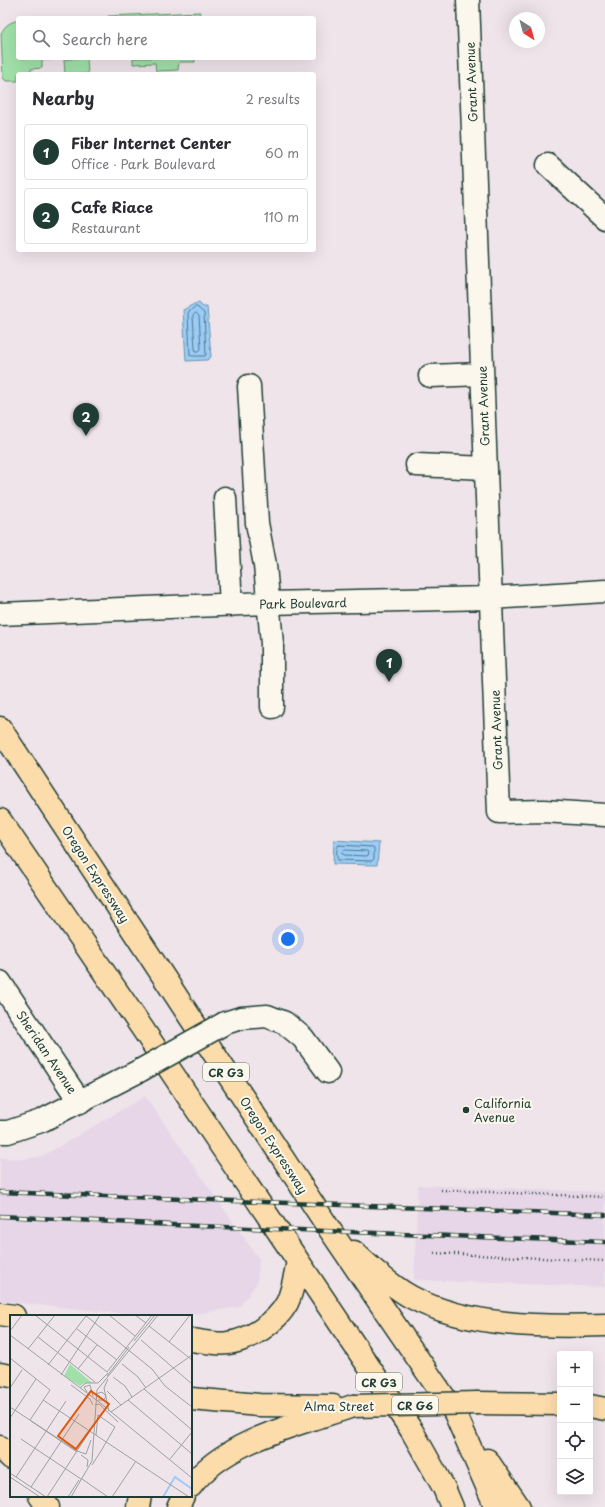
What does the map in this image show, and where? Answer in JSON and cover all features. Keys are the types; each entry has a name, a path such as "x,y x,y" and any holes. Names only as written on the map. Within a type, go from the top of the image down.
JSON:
{"main road":[{"name":"Oregon Expressway","path":"0,728 330,1230 456,1413 496,1507"},
{"name":"CR G3","path":"0,820 138,1022 412,1431 445,1501"},
{"path":"330,1230 372,1268 410,1296 430,1306 460,1315 492,1321 558,1327 605,1326"},
{"path":"192,1340 226,1343 243,1340 261,1329 277,1317 287,1302 298,1261"},
{"path":"0,1314 10,1315"},
{"path":"0,1374 10,1376"},
{"name":"Alma Street","path":"192,1399 259,1405 353,1406 478,1403 557,1404"},
{"path":"593,1405 605,1403"},
{"path":"192,1485 198,1476 210,1466 239,1447 264,1436 353,1406"},
{"path":"593,1406 605,1409"},
{"path":"456,1413 519,1507"},
{"path":"0,1447 10,1457"},
{"path":"41,1497 48,1507"},
{"path":"138,1507 140,1497"},
{"path":"178,1507 183,1497"}],"street":[{"name":"Grant Avenue","path":"468,0 499,812 544,811 605,815"},
{"path":"548,165 605,218"},
{"path":"430,376 482,374"},
{"path":"249,386 256,523 265,565 272,644 272,707"},
{"path":"417,466 486,468"},
{"path":"225,498 231,605"},
{"name":"Park Boulevard","path":"0,614 268,603 490,598 605,591"},
{"name":"Sheridan Avenue","path":"0,982 80,1102"},
{"path":"0,1132 8,1132 41,1121 141,1070 225,1023 241,1018 266,1016 285,1023 304,1038 328,1072"}],"path":[{"path":"441,1190 605,1197"},
{"path":"434,1253 605,1261"}],"shaded area":[{"path":"145,1096 259,1259 257,1283 239,1307 187,1315 137,1315 0,1301 0,1158 25,1159 43,1156"},
{"path":"418,1185 605,1192 605,1287 414,1280"}],"green space":[{"path":"200,12 200,16 108,16"},
{"path":"16,21 16,60 42,60 42,68 31,69 31,72 16,72 16,81 6,81 3,78 1,34 3,29 10,23"},
{"path":"64,60 87,60 88,72 65,72"},
{"path":"133,60 195,60 195,62 179,62 178,70 156,71 155,63 133,64"}],"water":[{"path":"196,303 199,303 203,307 207,307 211,357 207,360 186,361 183,310"},
{"path":"334,840 379,843 377,865 333,864"}],"railway":[{"path":"0,1192 605,1215"},
{"path":"0,1216 173,1225 605,1242"}],"place":[{"name":"Cafe Riace","path":"86,436"},
{"name":"Fiber Internet Center","path":"389,682"},
{"name":"California Avenue","path":"466,1110"}]}
